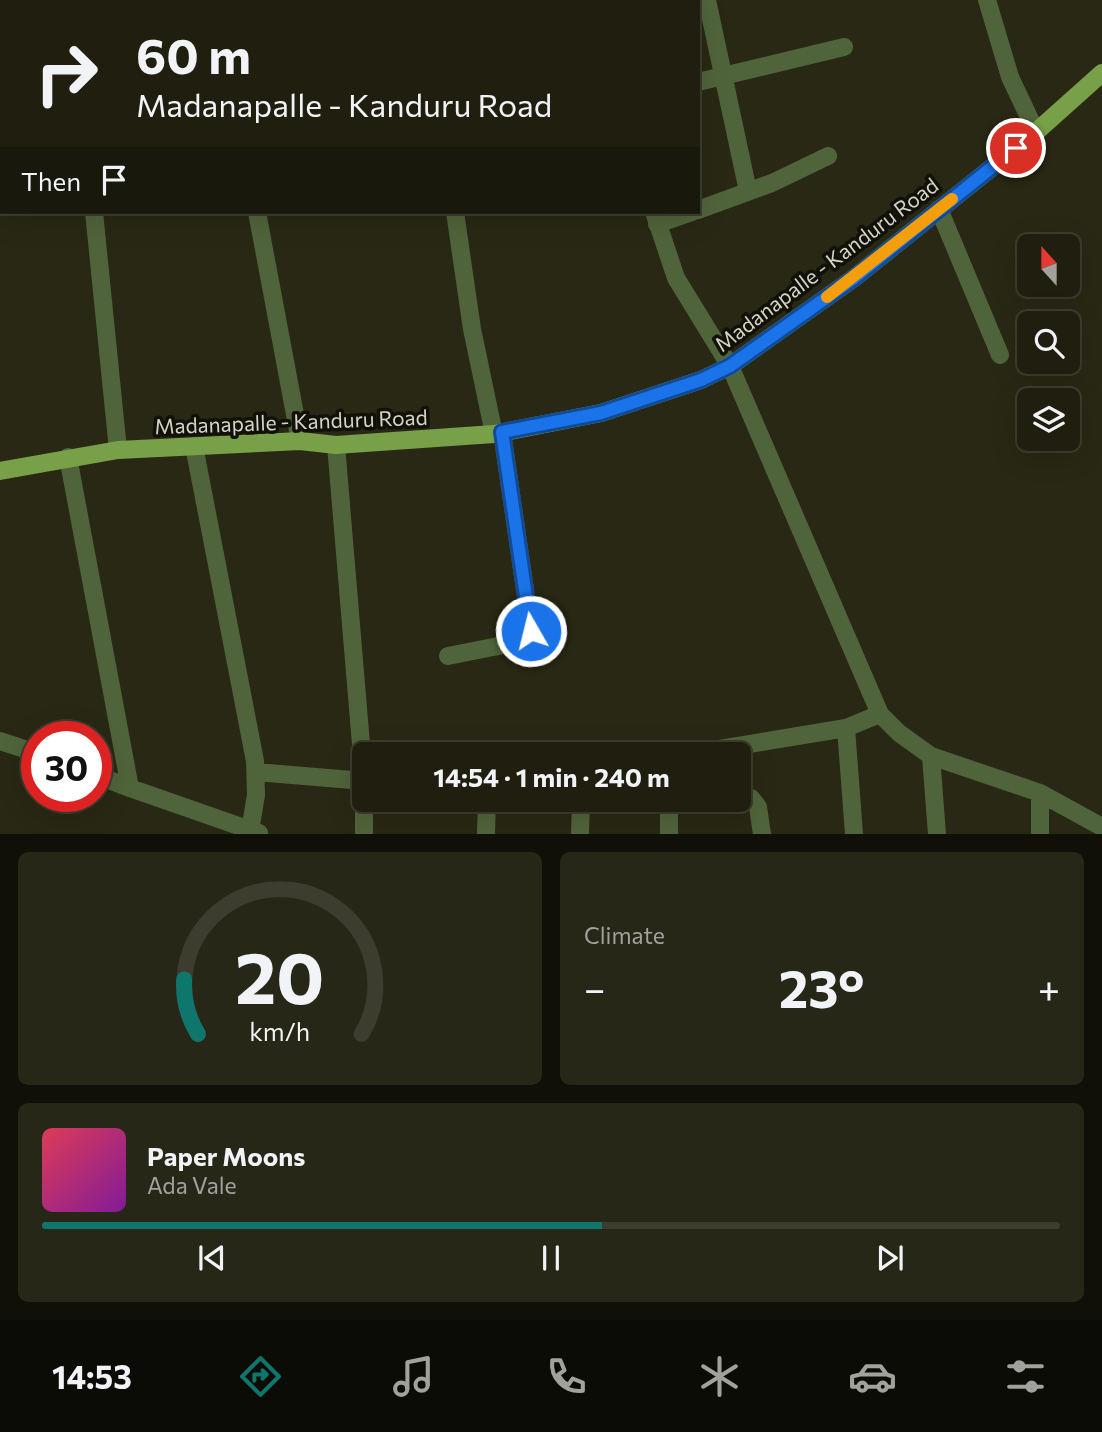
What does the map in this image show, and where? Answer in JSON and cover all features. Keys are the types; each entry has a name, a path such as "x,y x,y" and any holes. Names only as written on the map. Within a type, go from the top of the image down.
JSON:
{"main road":[{"name":"Madanapalle - Kanduru Road","path":"0,471 118,450 300,441 336,446 498,433 601,413 701,380 730,366 854,278 1036,132 1102,73"}],"street":[{"path":"708,0 748,191"},
{"path":"987,0 1010,77 1036,132"},
{"path":"700,82 844,47"},
{"path":"700,209 828,156"},
{"path":"939,209 1000,355"},
{"path":"94,214 118,450"},
{"path":"257,214 300,441"},
{"path":"448,656 523,641 531,631 498,433 472,329 454,214"},
{"path":"680,214 656,218 676,278 730,366 880,714 899,733 931,756 1040,793 1102,827"},
{"path":"112,781 255,832 256,772 194,446"},
{"path":"336,446 361,742"},
{"path":"68,457 130,788"},
{"path":"751,744 846,728 880,714"},
{"path":"846,728 855,834"},
{"path":"0,741 21,748"},
{"path":"931,756 937,834"},
{"path":"256,772 352,780"},
{"path":"1040,793 1041,834"},
{"path":"751,798 758,807 762,834"},
{"path":"364,812 364,834"},
{"path":"486,834 487,812"},
{"path":"580,834 581,812"},
{"path":"669,812 669,834"}],"slow traffic":[{"path":"827,297 952,199"}],"route":[{"path":"531,631 502,432 601,413 701,380 730,366 854,278 1016,148"}]}
